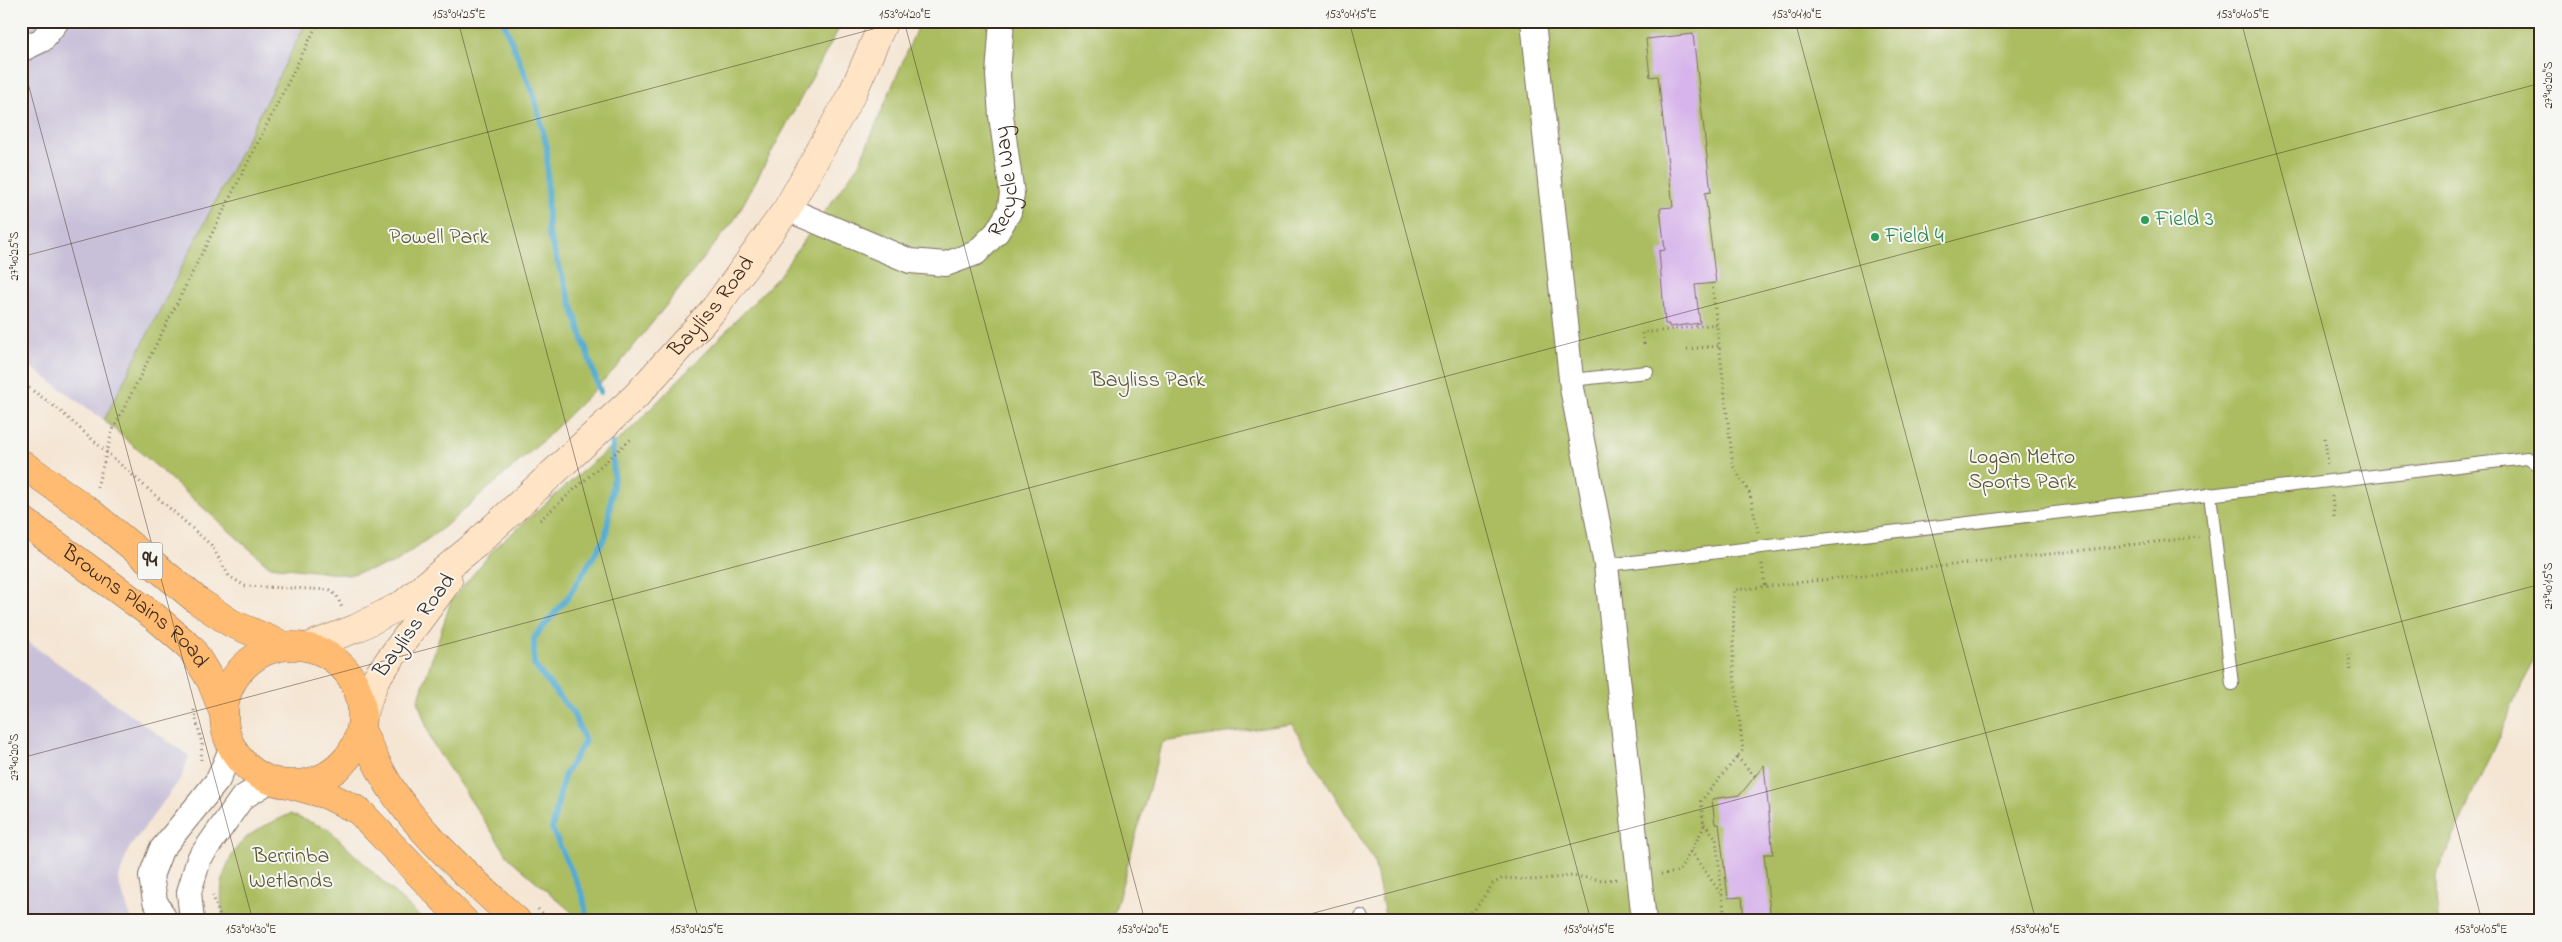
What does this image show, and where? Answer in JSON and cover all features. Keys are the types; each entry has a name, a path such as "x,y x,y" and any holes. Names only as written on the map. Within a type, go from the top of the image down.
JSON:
{"main road":[{"name":"94","path":"21,464 90,512 198,601 231,623 296,647 329,656 346,670 358,690 362,721 379,768 400,800 452,861 525,912"},
{"name":"Browns Plains Road","path":"21,519 155,617 191,648 211,681 224,714"},
{"name":"94","path":"296,647 266,651 249,662 236,677 227,694 224,714 226,731 232,747 242,761 255,772 279,782 326,795 359,812 464,921"},
{"path":"279,782 307,782 326,776 342,764 354,748 362,721"}],"street":[{"path":"21,50 42,40 57,21"},
{"name":"Bayliss Road","path":"296,647 357,628 403,604 476,544 636,396 715,308 787,209 853,92 884,21"},
{"name":"Recycle Way","path":"787,209 910,261 946,264 976,253 997,232 1005,219 1009,212 1012,194 1001,116 998,75 1002,21"},
{"path":"1533,21 1571,380 1606,565 1644,921"},
{"name":"Bayliss Road","path":"362,721 376,678 476,544"},
{"path":"166,921 155,901 152,876 161,850 218,780 232,747"},
{"path":"192,921 189,892 199,858 242,798 279,782"}],"lane":[{"path":"1571,380 1647,372"},
{"path":"1606,565 2527,458 2541,466"},
{"path":"2210,494 2232,684"}],"path":[{"path":"90,512 112,432 319,21"},
{"path":"1712,283 1732,466 1750,494 1758,532"},
{"path":"1644,344 1642,333 1717,324"},
{"path":"1687,349 1719,346"},
{"path":"21,382 58,409 212,545 229,576 245,586 330,590 337,596 345,614 357,628"},
{"path":"2325,438 2328,468"},
{"path":"535,524 631,439"},
{"path":"2331,490 2334,518"},
{"path":"1652,875 1679,872 1704,827 1701,801 1743,750 1733,665 1734,590 2215,535"},
{"path":"1762,560 1765,587"},
{"path":"2349,654 2351,671"},
{"path":"192,701 202,744 201,763 218,780"},
{"path":"1737,757 1755,776"},
{"path":"1703,823 1716,838 1725,921"},
{"path":"1690,851 1722,896"},
{"path":"1459,921 1475,909 1493,884 1503,878 1534,880 1572,876 1603,880 1627,878"},
{"path":"525,912 551,921"}],"shaded area":[{"path":"21,21 307,21 104,420 21,360"},
{"path":"21,637 189,756 181,778 128,850 118,881 132,921 21,921"}],"green space":[{"name":"Powell Park","path":"307,21 843,21 735,219 617,367 544,440 443,528 393,564 348,575 269,566 104,420"},
{"path":"920,21 2541,21 2541,643 2436,876 2437,921 1386,921 1374,861 1292,724 1162,742 1112,921 582,921 510,859 432,743 418,701 451,601 495,548 633,427 778,277 859,164"},
{"name":"Berrinba Wetlands","path":"290,814 328,829 424,921 225,921 221,891 225,871 234,852 250,835"}],"building":[{"path":"1693,34 1711,192 1705,193 1716,283 1695,285 1700,323 1669,327 1669,324 1665,324 1659,251 1665,250 1660,208 1673,207 1658,76 1650,77 1646,39"},
{"path":"1764,765 1773,854 1764,854 1771,921 1744,921 1742,897 1728,898 1719,824 1715,824 1712,799 1740,795"}],"waterway":[{"path":"503,21 534,96 547,147 548,232 600,392"},
{"path":"587,921 583,896 552,829 564,776 585,741 573,713 534,665 534,638 569,596 606,536 614,477 612,443"}],"place":[{"name":"Field 3","path":"2145,220"},
{"name":"Field 4","path":"1875,237"}],"park label":[{"name":"Bayliss Park","path":"1148,381"},
{"name":"Logan Metro Sports Park","path":"2022,470"}]}
